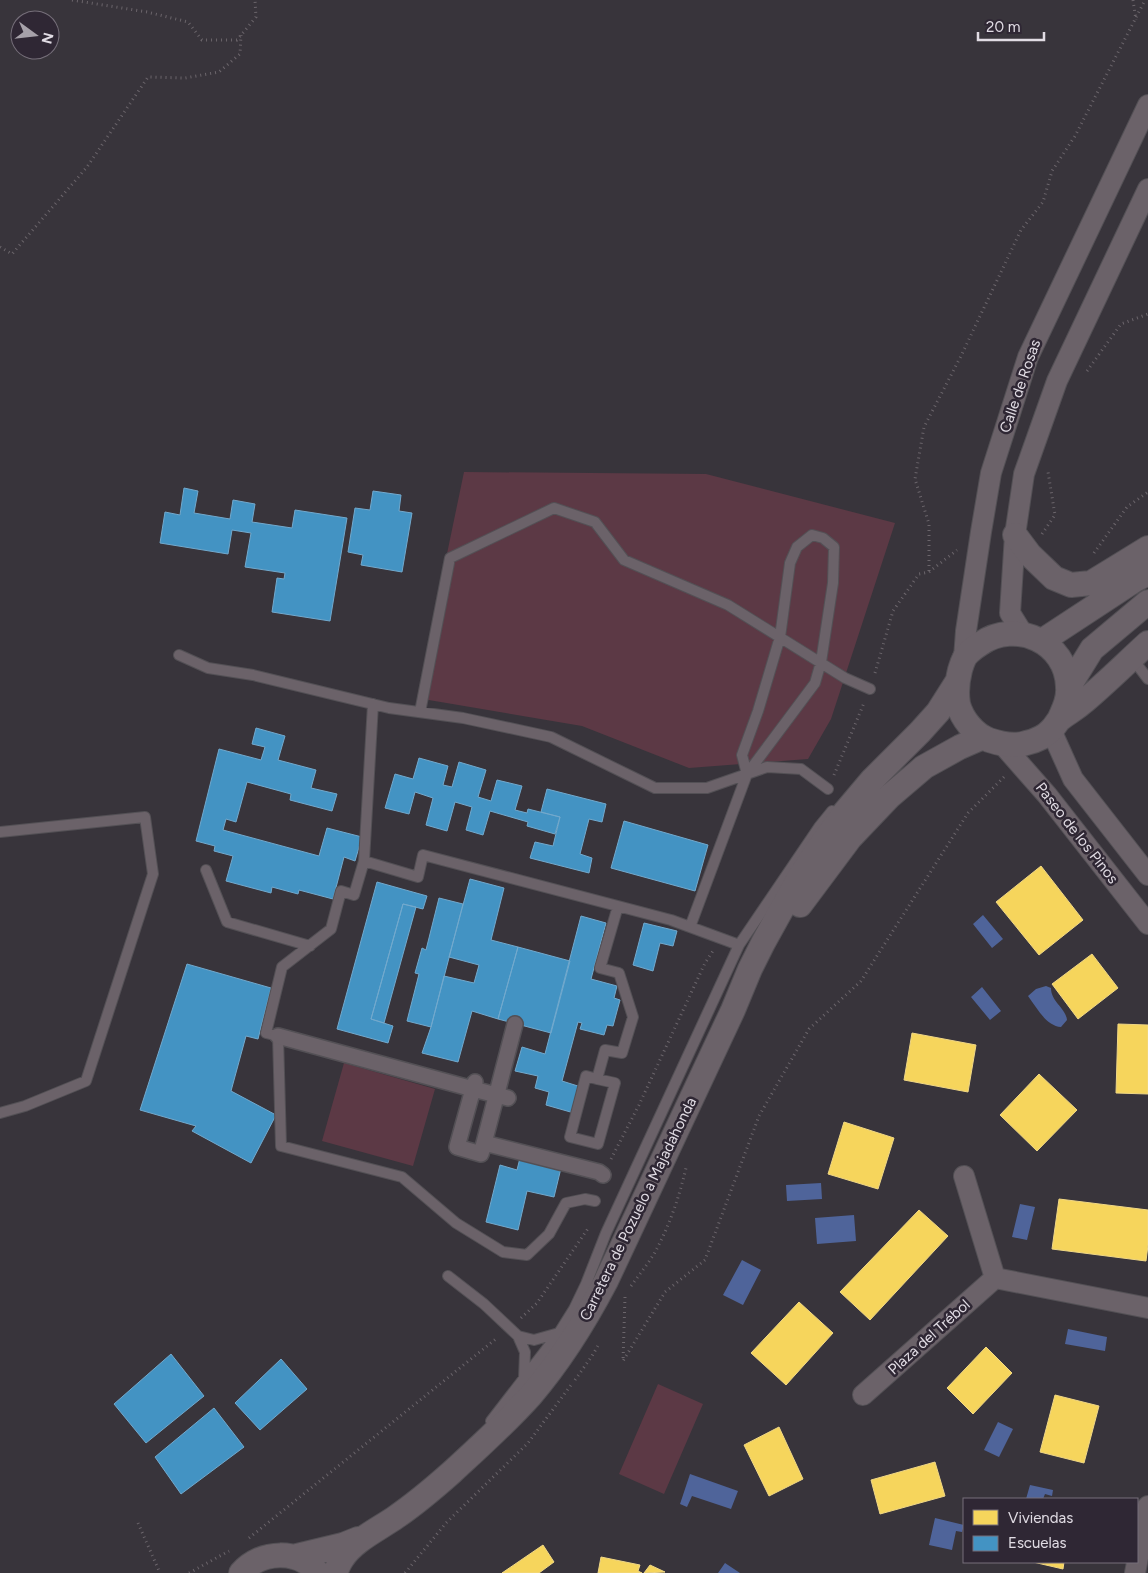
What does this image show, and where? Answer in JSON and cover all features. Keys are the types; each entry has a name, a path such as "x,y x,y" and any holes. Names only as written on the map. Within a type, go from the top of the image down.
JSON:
{"street":[{"name":"Calle de Rosas","path":"964,658 966,632 991,473 1028,357 1148,105"},
{"path":"1032,638 1010,613 1015,535 1024,474 1057,381 1148,188"},
{"path":"1015,535 1030,555 1054,578 1072,586 1091,583 1148,548"},
{"path":"1032,638 1148,573"},
{"path":"1068,688 1092,649 1148,602"},
{"path":"1055,725 1066,704 1068,688 1066,674 1061,661 1053,650 1032,638 1010,633 986,639 964,658 957,682 956,695 962,714 973,730 993,741 1025,744 1044,735 1140,650"},
{"name":"Carretera de Pozuelo a Majadahonda","path":"369,1534 412,1505 451,1473 509,1419 532,1394 577,1332 606,1280 733,1010 750,969 799,878 845,812 872,780 938,712 957,682"},
{"name":"Paseo de los Pinos","path":"1055,725 1073,779 1148,875"},
{"name":"Paseo de los Pinos","path":"993,741 1019,762 1047,795 1148,924"},
{"name":"Carretera de Pozuelo a Majadahonda","path":"733,1010 817,880 865,821 890,796 924,768 960,747 993,741"},
{"path":"474,1086 457,1147 481,1154 502,1096 515,1024"},
{"path":"278,1036 474,1086 502,1096"},
{"path":"484,1143 599,1172 603,1176"},
{"path":"964,1176 996,1278 1148,1308"},
{"name":"Plaza del Trébol","path":"863,1395 996,1278"},
{"path":"1138,1558 1148,1506"},
{"path":"293,1556 343,1545 369,1534"},
{"path":"336,1573 342,1559 369,1534"},
{"path":"241,1573 254,1562 281,1554 293,1556 305,1562 318,1573"}],"lane":[{"path":"420,712 450,558 554,508 595,522 624,560 728,604 845,678 870,689"},
{"path":"690,927 747,774 815,683 821,662 833,583 834,547 823,538 812,535 797,547 790,563 780,637 758,711 742,754 747,774"},
{"path":"1140,650 1148,679"},
{"path":"179,655 208,668 253,675 373,704 463,718 551,738 656,788 707,788 767,767 802,769 828,789"},
{"path":"373,704 364,860 354,894 341,891 332,929 282,968 266,1033 278,1036 281,1146 402,1177 456,1223 503,1252 527,1255 549,1234 566,1203 586,1199 595,1201"},
{"path":"451,1473 559,1333 574,1309 606,1233 740,945 819,827 842,799 872,780"},
{"path":"0,832 145,817 153,874 86,1081 25,1106 0,1113"},
{"path":"364,860 418,877 424,856 671,920 740,945"},
{"path":"206,870 227,922 310,946"},
{"path":"597,1079 605,1050 622,1053 632,1017 618,973 600,968 618,906"},
{"path":"586,1076 597,1079 615,1083 598,1144 570,1137 586,1076"},
{"path":"448,1276 484,1304 518,1336 525,1352 523,1380"},
{"path":"518,1336 534,1340 559,1333"}],"path":[{"path":"72,0 147,12 188,22 202,40 237,40 256,17 255,0"},
{"path":"1133,0 1136,20"},
{"path":"929,572 929,524 915,479 924,427 961,356 1021,230 1043,202 1052,171 1075,136 1145,0"},
{"path":"0,247 12,254 88,167 148,77 185,78 218,72 240,54 241,35"},
{"path":"1082,378 1121,324 1148,314"},
{"path":"1015,535 1038,539 1055,515 1048,470"},
{"path":"1096,552 1127,507 1148,492"},
{"path":"828,789 870,689 893,612 919,574 929,572 981,532"},
{"path":"625,1295 623,1361 666,1292 704,1260 759,1116 809,1029 861,980 968,813 1019,762"},
{"path":"603,1176 640,1105 705,963 722,938"},
{"path":"248,1539 510,1329 537,1303 593,1222 595,1201"},
{"path":"138,1523 160,1573"},
{"path":"189,1573 233,1549"}],"shaded area":[{"path":"464,472 706,474 895,523 831,719 808,759 689,768 582,726 417,698"},
{"path":"344,1063 435,1089 413,1166 322,1141"},
{"path":"658,1384 703,1404 664,1494 619,1474"}],"water":[{"path":"983,915 1003,939 992,948 973,924"},
{"path":"1046,986 1051,988 1053,997 1066,1016 1067,1020 1061,1027 1046,1020 1028,996 1036,989"},
{"path":"982,987 1001,1011 990,1020 971,997"},
{"path":"821,1183 822,1199 787,1201 786,1185"},
{"path":"1020,1204 1035,1207 1027,1240 1012,1237"},
{"path":"854,1215 856,1241 817,1244 815,1218"},
{"path":"742,1260 761,1270 743,1305 723,1295"},
{"path":"1068,1329 1107,1337 1105,1351 1065,1344"},
{"path":"998,1422 1013,1429 999,1457 984,1450"},
{"path":"690,1474 738,1491 731,1509 692,1496 687,1507 680,1504"},
{"path":"1030,1485 1053,1490 1052,1496 1045,1494 1043,1498 1026,1498"},
{"path":"935,1518 963,1525 962,1532 956,1531 952,1550 929,1545"},
{"path":"725,1563 740,1573 718,1573"}],"building: Viviendas":[{"path":"1041,866 1083,920 1039,955 996,902"},
{"path":"1092,954 1118,988 1078,1019 1052,984"},
{"path":"1118,1024 1148,1025 1148,1094 1116,1093"},
{"path":"912,1033 976,1045 968,1092 904,1080"},
{"path":"1039,1074 1077,1110 1037,1151 1000,1115"},
{"path":"844,1122 894,1138 878,1189 828,1174"},
{"path":"1059,1199 1148,1210 1146,1261 1052,1249"},
{"path":"919,1210 948,1236 870,1320 840,1292"},
{"path":"799,1302 833,1333 786,1385 751,1353"},
{"path":"986,1347 1012,1373 973,1414 947,1388"},
{"path":"1055,1395 1099,1406 1084,1463 1040,1452"},
{"path":"779,1427 803,1479 769,1496 744,1445"},
{"path":"935,1462 945,1496 880,1514 871,1480"},
{"path":"543,1545 554,1562 539,1573 502,1573"},
{"path":"601,1557 640,1565 638,1571 642,1573 598,1573"},
{"path":"1037,1563 1064,1563 1063,1569"},
{"path":"650,1565 665,1572 644,1573"}],"building: Escuelas":[{"path":"184,488 198,491 194,513 230,519 233,500 255,504 252,522 292,528 295,510 347,518 330,621 272,612 277,578 284,579 285,573 245,567 251,533 232,530 228,554 160,543 165,512 180,515"},
{"path":"373,491 401,495 399,511 412,513 402,572 361,565 363,555 348,552 355,508 370,510"},
{"path":"256,728 285,736 278,760 316,770 311,788 337,794 332,811 290,800 291,794 247,782 236,822 226,819 223,830 319,856 327,828 362,837 355,861 344,857 333,899 299,890 298,894 272,887 271,893 226,881 233,856 214,851 215,846 196,841 219,749 261,760 265,747 252,744"},
{"path":"419,758 448,766 443,785 452,787 459,762 486,770 478,797 491,801 497,780 522,786 515,810 527,813 528,809 560,817 555,834 527,826 528,822 490,811 483,835 466,830 472,807 455,802 447,831 426,825 433,798 415,792 409,814 385,808 395,774 413,779"},
{"path":"547,789 606,804 602,822 589,819 580,854 592,858 589,873 530,858 535,842 553,846 560,817 541,812"},
{"path":"624,821 708,845 695,891 611,868"},
{"path":"470,879 504,888 491,940 518,947 498,1019 472,1011 458,1062 422,1053 431,1027 444,976 474,983 479,965 449,957"},
{"path":"377,882 427,896 423,909 403,904 371,1019 393,1026 388,1043 337,1029"},
{"path":"439,898 463,904 431,1027 407,1021 419,974 415,973 422,948 426,950"},
{"path":"403,904 416,907 384,1023 371,1019"},
{"path":"581,916 606,923 591,979 617,986 614,998 620,1000 613,1026 607,1025 604,1035 580,1029 582,1023 578,1022 562,1081 581,1087 574,1113 546,1105 549,1092 535,1088 538,1076 515,1071 522,1047 545,1054"},
{"path":"644,923 677,931 673,946 660,943 653,971 633,965"},
{"path":"518,947 570,961 551,1033 498,1019"},
{"path":"187,964 271,988 258,1039 246,1036 231,1091 276,1115 251,1163 192,1131 196,1126 140,1110"},
{"path":"520,1158 561,1168 554,1197 527,1191 518,1230 486,1222 500,1165 517,1170"},
{"path":"171,1354 204,1396 146,1443 114,1404"},
{"path":"281,1359 307,1389 260,1430 235,1403"},
{"path":"214,1408 244,1447 181,1494 155,1457"}]}
